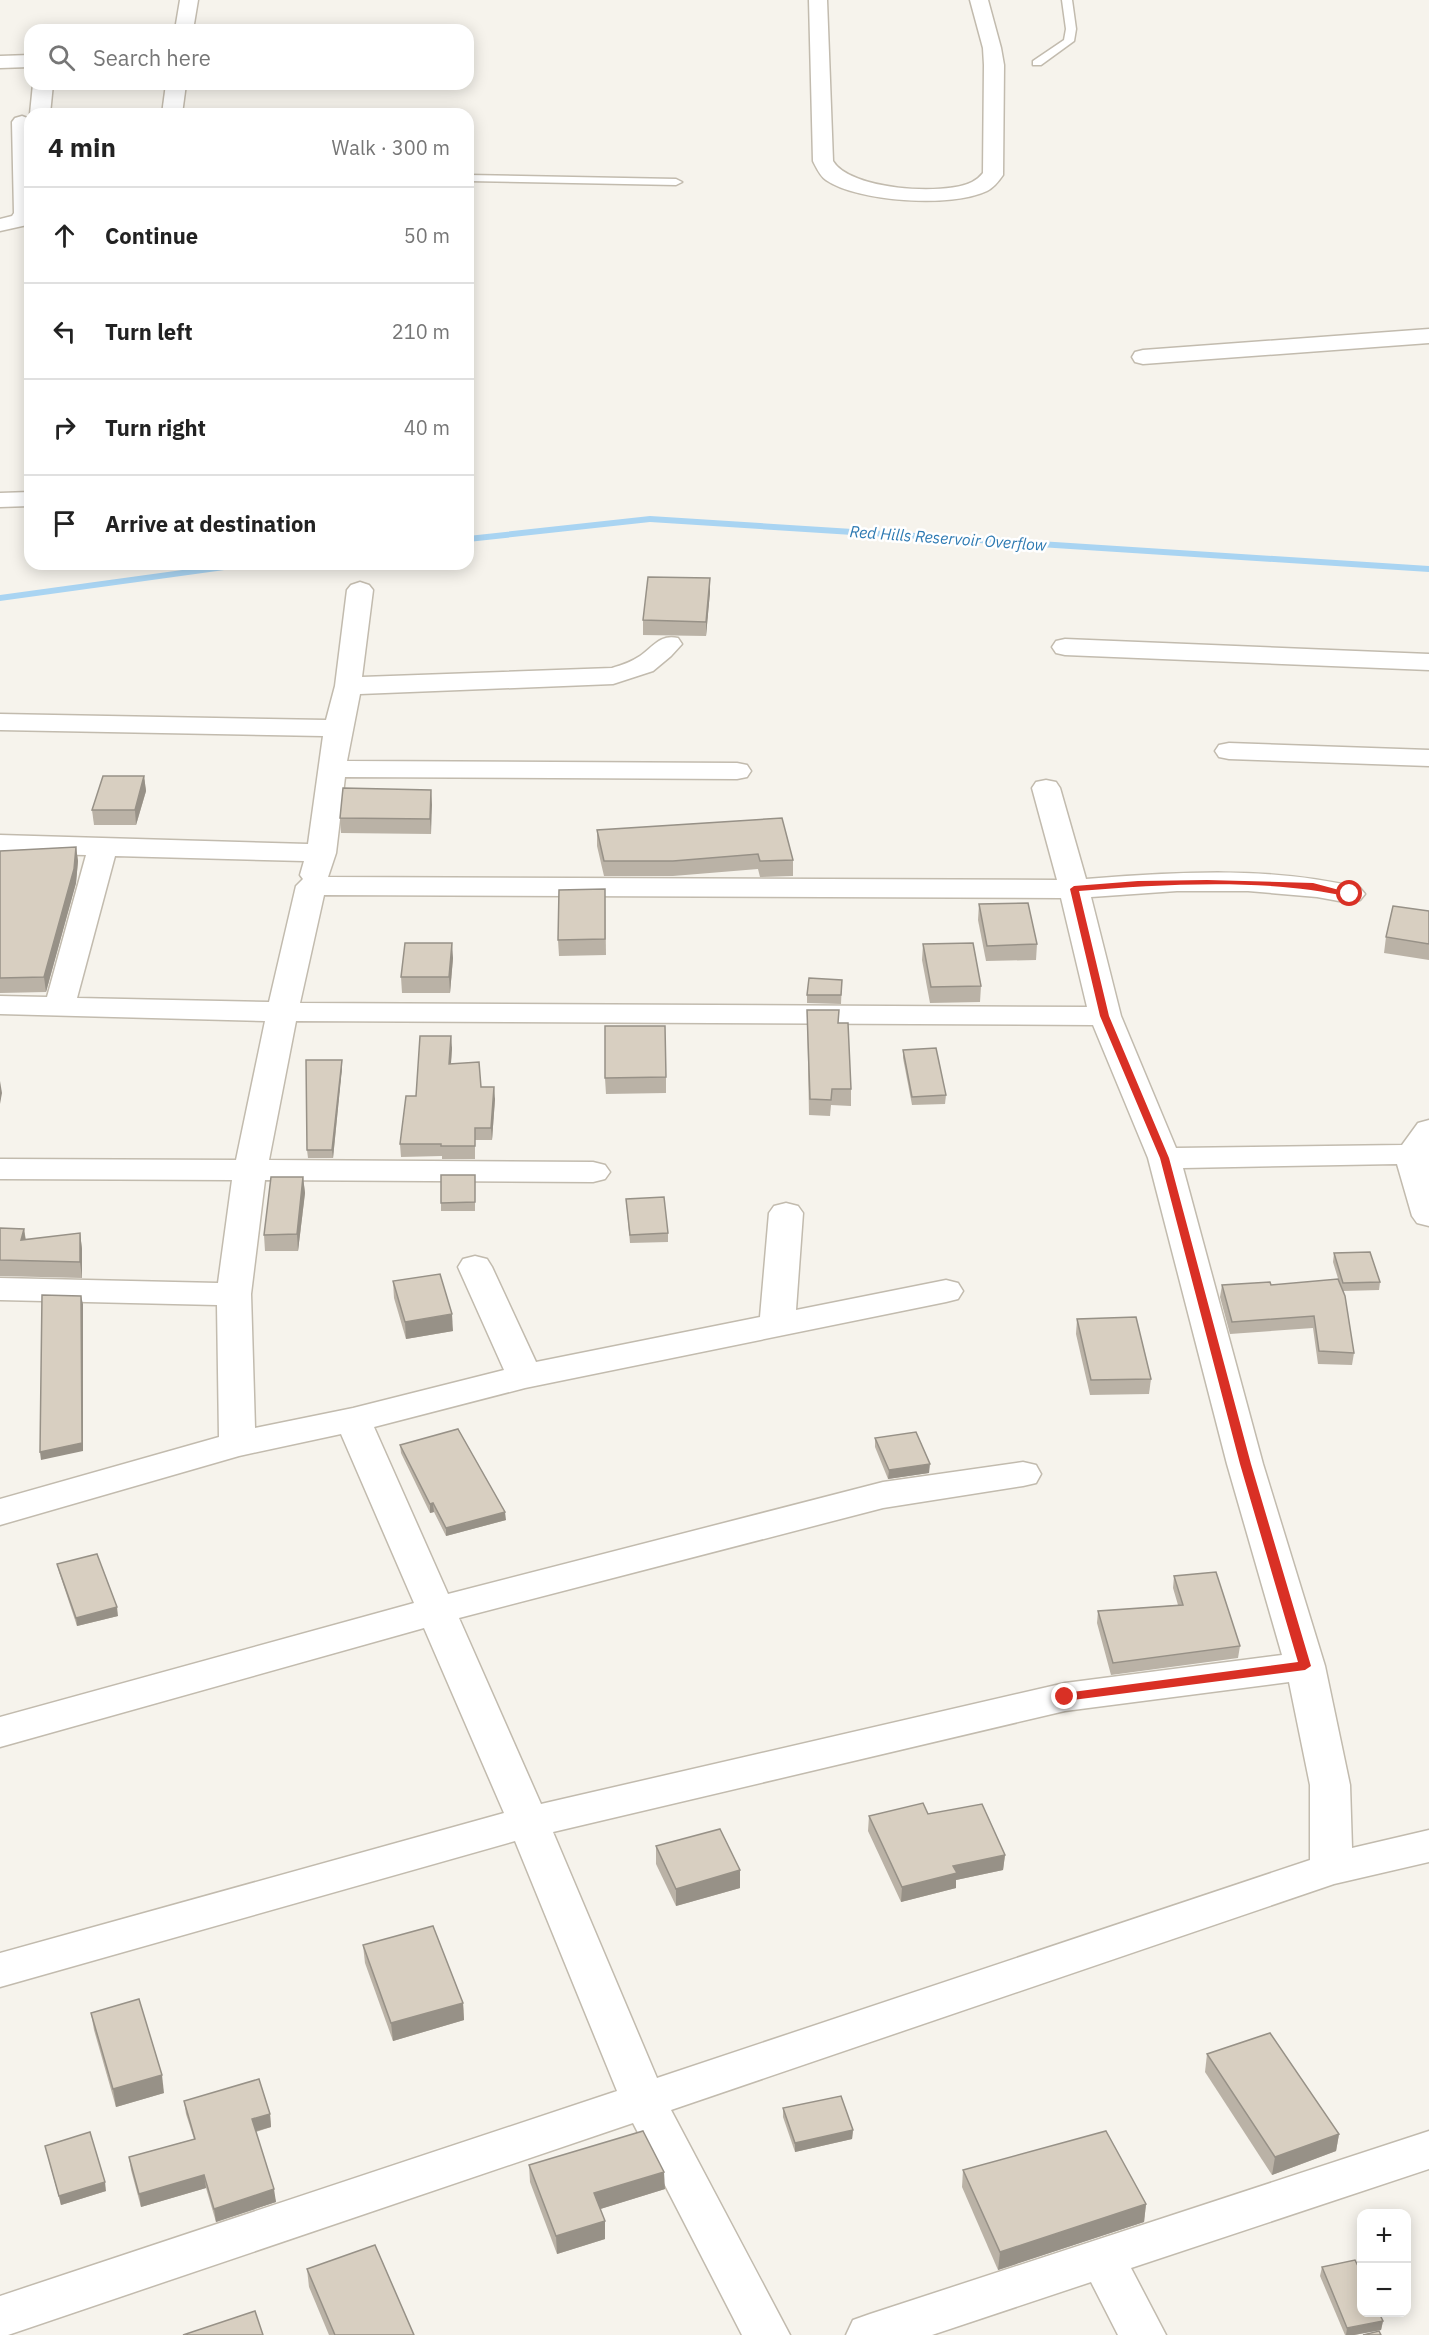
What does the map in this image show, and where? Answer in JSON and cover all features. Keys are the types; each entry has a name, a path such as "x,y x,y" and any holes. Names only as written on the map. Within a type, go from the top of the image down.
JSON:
{"street":[{"path":"185,24 189,0"},
{"path":"818,0 823,161 831,175 857,187 912,195 953,192 979,187 993,175 994,65 992,48 979,0"},
{"path":"0,62 24,60"},
{"path":"30,108 40,90"},
{"path":"173,108 175,90"},
{"path":"0,225 20,221 24,213 24,120"},
{"path":"1143,357 1429,336"},
{"path":"0,500 24,499"},
{"path":"237,1444 234,1294 250,1171 282,1012 311,886 321,853 338,728 348,686 360,590"},
{"path":"348,686 613,676 649,664 669,644"},
{"path":"1065,647 1429,662"},
{"path":"0,722 338,728"},
{"path":"1229,751 1429,758"},
{"path":"333,769 737,771"},
{"path":"1046,788 1074,889 1105,1016 1164,1158 1245,1464 1305,1666 1330,1785 1331,1869"},
{"path":"0,844 321,853"},
{"path":"60,1005 103,846"},
{"path":"311,886 1074,889 1138,884 1207,883 1313,886 1350,894"},
{"path":"0,1005 282,1012 1105,1016"},
{"path":"1164,1158 1423,1147 1429,1216"},
{"path":"0,1169 593,1172"},
{"path":"777,1326 786,1213"},
{"path":"474,1267 525,1377"},
{"path":"0,1289 234,1294"},
{"path":"0,1512 237,1444 353,1420 525,1377 946,1291"},
{"path":"353,1420 528,1822 644,2100 766,2335"},
{"path":"0,1732 435,1611 883,1496 1023,1474"},
{"path":"0,1970 528,1822 1065,1697 1305,1666"},
{"path":"0,2317 1331,1869 1429,1846"},
{"path":"870,2335 1429,2150"},
{"path":"1102,2258 1142,2335"}],"lane":[{"path":"1037,63 1069,41 1071,29 1066,0"},
{"path":"474,178 676,182"}],"building":[{"path":"648,577 710,578 706,622 643,620"},
{"path":"103,776 144,776 135,810 92,810"},
{"path":"343,788 431,790 430,819 340,818"},
{"path":"782,818 793,860 760,861 758,854 673,861 604,861 597,830"},
{"path":"76,847 74,869 44,977 0,978 0,851"},
{"path":"605,889 605,939 558,940 559,890"},
{"path":"1028,903 1037,944 987,946 979,904"},
{"path":"1393,906 1429,911 1429,944 1386,937"},
{"path":"405,943 452,943 449,977 401,977"},
{"path":"973,943 981,986 931,987 923,944"},
{"path":"809,978 842,980 841,995 807,995"},
{"path":"807,1010 839,1010 838,1023 848,1023 851,1089 832,1089 831,1100 810,1099"},
{"path":"605,1026 665,1026 666,1077 605,1078"},
{"path":"420,1036 451,1036 449,1064 479,1062 481,1087 494,1087 491,1128 475,1128 475,1146 400,1144 406,1096 416,1096"},
{"path":"936,1048 946,1095 912,1097 903,1050"},
{"path":"306,1060 342,1060 332,1150 307,1150"},
{"path":"441,1175 475,1175 475,1202 441,1203"},
{"path":"271,1177 303,1177 297,1234 264,1235"},
{"path":"664,1197 668,1233 630,1235 626,1199"},
{"path":"0,1228 24,1229 21,1240 80,1233 80,1262 0,1260"},
{"path":"1370,1252 1380,1282 1343,1283 1334,1253"},
{"path":"440,1274 452,1314 405,1322 393,1281"},
{"path":"1338,1279 1345,1296 1354,1353 1319,1351 1314,1316 1232,1322 1222,1285 1270,1282 1271,1285"},
{"path":"42,1295 81,1296 82,1443 40,1452"},
{"path":"1136,1317 1151,1379 1091,1380 1077,1319"},
{"path":"458,1429 505,1512 446,1528 433,1503 430,1504 400,1445"},
{"path":"916,1432 930,1464 889,1470 875,1438"},
{"path":"97,1554 117,1607 76,1618 57,1564"},
{"path":"1216,1572 1240,1646 1113,1663 1098,1611 1183,1605 1174,1576"},
{"path":"923,1803 928,1814 982,1804 1005,1855 953,1866 957,1873 902,1887 869,1816"},
{"path":"720,1829 740,1870 676,1889 656,1846"},
{"path":"433,1926 463,2003 391,2023 363,1945"},
{"path":"139,1999 162,2075 113,2089 91,2013"},
{"path":"1270,2033 1339,2134 1275,2157 1207,2054"},
{"path":"259,2079 270,2114 252,2119 274,2189 214,2209 204,2175 139,2194 129,2157 195,2139 184,2101"},
{"path":"841,2096 853,2130 795,2143 783,2108"},
{"path":"643,2131 664,2172 594,2193 605,2221 556,2236 529,2165"},
{"path":"1106,2131 1146,2204 1000,2252 963,2170"},
{"path":"90,2132 105,2182 59,2196 45,2146"},
{"path":"375,2245 414,2335 335,2335 307,2269"},
{"path":"1355,2260 1357,2264 1357,2317 1381,2317 1383,2321 1347,2328 1322,2267"},
{"path":"255,2311 263,2335 183,2335"},
{"path":"1379,2331 1381,2335 1363,2335"}],"waterway":[{"name":"Red Hills Reservoir Overflow","path":"474,538 650,519 1429,569"},
{"name":"Red Hills Reservoir Overflow","path":"0,598 203,570"}],"route":[{"path":"1065,1697 1305,1666 1245,1464 1164,1158 1105,1016 1074,889 1138,884 1207,883 1313,886 1350,894"}]}
